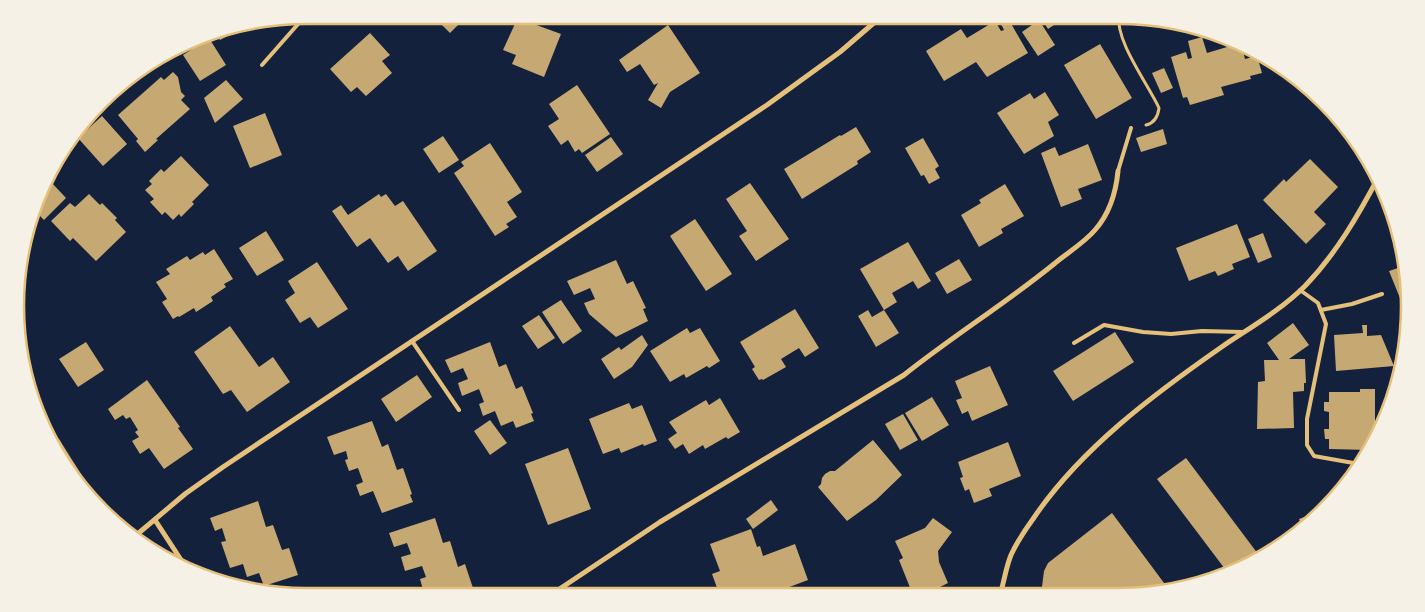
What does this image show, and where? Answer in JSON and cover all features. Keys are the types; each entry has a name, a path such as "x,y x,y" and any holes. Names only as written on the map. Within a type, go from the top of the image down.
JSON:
{"street":[{"path":"138,533 185,494 223,467 767,105 840,52 873,24"},
{"path":"561,588 660,522 904,375 945,343 1035,279 1094,230 1108,212 1113,198 1118,171"},
{"path":"1002,588 1012,554 1041,508 1086,455 1184,374 1285,304 1300,290 1320,269 1337,246 1361,210 1374,185"},
{"path":"155,520 180,558"}],"lane":[{"path":"262,65 298,24"},
{"path":"1118,171 1131,128"},
{"path":"1300,290 1318,304 1326,324 1307,418 1308,445 1314,456 1354,463"},
{"path":"1321,310 1352,304 1382,294"},
{"path":"1074,343 1104,325 1144,332 1171,334 1202,331 1244,332"},
{"path":"412,341 459,410"}],"path":[{"path":"1118,24 1123,40 1158,108 1158,117 1151,124 1131,128"}],"building":[{"path":"441,24 459,24 450,33"},
{"path":"515,24 534,24 561,34 544,77 512,64 516,55 503,50"},
{"path":"990,24 997,24 1001,31 1004,30 1001,24 1011,24 1028,53 987,77 976,62 944,81 926,51 961,29 967,38"},
{"path":"1033,24 1042,24 1055,45 1038,56 1022,32"},
{"path":"1045,24 1056,24 1048,29"},
{"path":"668,25 700,73 670,92 661,108 648,100 658,83 654,85 640,64 627,72 619,60"},
{"path":"233,33 220,40 219,38"},
{"path":"370,33 390,55 382,61 392,73 366,96 357,87 351,92 330,69"},
{"path":"1202,37 1207,53 1230,46 1243,53 1245,59 1252,57 1259,61 1262,73 1250,76 1251,79 1221,87 1224,95 1190,105 1187,97 1183,98 1171,57 1186,52 1188,59 1192,58 1188,41"},
{"path":"211,41 226,65 200,81 183,55 199,45"},
{"path":"1100,44 1132,98 1096,119 1064,65"},
{"path":"1164,68 1173,88 1161,93 1152,73"},
{"path":"173,72 178,77 181,92 185,96 181,100 190,109 156,139 158,140 145,152 136,141 138,139 118,115 161,77 164,80"},
{"path":"226,80 243,99 215,123 204,98"},
{"path":"577,85 610,134 582,153 579,149 575,152 568,140 561,145 548,126 559,119 549,104"},
{"path":"1045,92 1059,115 1048,122 1054,136 1024,154 997,113 1030,93 1034,99"},
{"path":"265,113 282,155 250,168 233,126"},
{"path":"102,116 127,144 103,166 79,139"},
{"path":"856,127 871,152 857,161 858,164 802,199 784,169"},
{"path":"1163,129 1167,144 1141,152 1136,138"},
{"path":"443,136 459,160 439,173 423,149"},
{"path":"611,137 623,154 597,172 585,155"},
{"path":"923,138 939,166 935,169 940,178 929,184 924,175 921,176 905,148"},
{"path":"490,143 522,192 507,202 517,217 506,224 509,227 495,236 454,173 464,166 461,162"},
{"path":"1088,144 1102,180 1078,189 1082,199 1061,207 1041,153 1055,147 1059,156"},
{"path":"181,156 209,185 192,202 194,204 181,217 179,214 173,220 165,212 162,215 150,202 154,199 145,190 152,184 149,181 161,169 164,172"},
{"path":"1310,159 1338,187 1314,212 1326,224 1306,244 1263,200 1284,179 1286,182"},
{"path":"52,183 66,198 44,220 39,215"},
{"path":"750,183 789,239 756,261 739,236 747,231 726,199"},
{"path":"1005,184 1024,216 1001,229 1003,233 979,247 961,215 981,203 979,200"},
{"path":"89,194 100,205 102,203 117,218 115,220 126,232 96,261 73,238 70,241 51,221 70,203 75,207"},
{"path":"379,194 381,197 386,194 395,206 403,201 437,251 408,271 398,256 388,263 370,238 357,247 332,211 341,205 348,215"},
{"path":"695,219 732,274 706,291 670,236"},
{"path":"1237,224 1250,257 1232,264 1234,269 1218,276 1215,271 1189,281 1176,248"},
{"path":"266,231 284,260 257,276 239,248"},
{"path":"1263,233 1272,257 1258,263 1248,239"},
{"path":"908,242 931,281 918,289 913,281 892,293 897,302 884,310 860,269"},
{"path":"214,249 233,279 224,284 226,287 211,297 213,301 196,312 194,308 173,319 162,302 167,299 156,282 170,274 166,269 187,256 190,260 203,252 205,255"},
{"path":"959,259 972,280 947,294 935,273"},
{"path":"616,260 627,284 633,281 646,308 643,309 648,321 616,337 589,314 584,303 595,299 590,288 574,295 567,281"},
{"path":"317,262 348,309 318,328 310,317 300,323 285,300 295,293 288,281"},
{"path":"1399,268 1401,301 1389,271"},
{"path":"561,300 582,331 563,344 542,312"},
{"path":"795,309 819,348 805,357 799,348 781,359 786,367 763,380 759,380 752,369 755,367 740,342"},
{"path":"868,310 872,317 884,310 899,333 876,347 858,316"},
{"path":"539,315 555,338 538,349 522,326"},
{"path":"1293,323 1309,345 1289,359 1305,359 1306,383 1304,383 1304,391 1293,392 1294,428 1257,429 1258,382 1265,381 1264,360 1279,360 1267,343"},
{"path":"1362,325 1367,325 1367,336 1381,335 1394,366 1336,371 1334,335 1363,333"},
{"path":"230,326 259,367 273,357 290,382 247,412 231,390 223,394 194,352"},
{"path":"687,328 690,333 700,328 720,361 686,378 684,374 670,382 650,351"},
{"path":"1115,332 1134,362 1073,401 1053,371"},
{"path":"642,335 648,345 632,367 614,379 601,359 619,347 621,350"},
{"path":"86,342 104,370 78,387 59,359"},
{"path":"490,342 499,367 506,364 516,389 522,386 533,413 531,414 534,421 516,428 513,421 501,426 495,411 483,416 479,404 484,402 479,389 462,396 458,383 468,379 463,368 451,373 445,360"},
{"path":"990,366 1008,405 972,421 968,411 962,414 956,400 962,398 955,381"},
{"path":"417,375 432,397 396,422 381,399"},
{"path":"147,380 193,449 164,469 149,448 140,454 132,441 139,437 135,432 138,430 130,417 126,419 123,415 115,420 108,409"},
{"path":"1360,389 1375,389 1375,425 1372,431 1361,450 1329,449 1329,439 1325,439 1324,429 1329,429 1329,412 1324,411 1324,402 1329,402 1329,392 1360,392"},
{"path":"932,397 949,425 922,441 905,413"},
{"path":"720,398 740,432 728,439 726,437 705,449 703,445 689,454 683,444 675,449 668,439 677,433 669,422 706,400 709,405"},
{"path":"629,403 632,409 642,405 657,441 644,446 643,444 621,453 619,448 603,454 589,419"},
{"path":"903,414 918,440 900,450 885,424"},
{"path":"490,420 507,443 490,455 474,431"},
{"path":"372,421 382,447 388,444 397,470 403,468 413,502 382,513 373,491 360,496 356,485 363,482 358,468 349,471 345,460 348,459 346,451 334,455 327,437"},
{"path":"59,439 87,484 71,463"},
{"path":"873,440 902,475 876,500 847,521 818,487 825,474 835,471"},
{"path":"1008,442 1021,476 989,489 992,496 974,503 969,489 965,491 960,478 963,477 958,462"},
{"path":"568,448 591,509 548,525 525,464"},
{"path":"1186,458 1256,552 1224,568 1157,479"},
{"path":"771,500 778,510 753,529 746,519"},
{"path":"258,501 266,527 273,525 282,550 289,548 298,575 266,585 264,585 259,573 247,577 243,564 230,568 221,542 226,541 222,528 215,531 210,518"},
{"path":"1112,513 1165,584 1137,588 1042,588 1044,571 1048,563"},
{"path":"1308,516 1300,522 1299,519"},
{"path":"435,518 443,543 450,541 458,567 465,564 473,588 423,588 420,579 426,577 422,566 405,571 401,557 411,554 407,543 394,547 389,533"},
{"path":"933,518 952,532 938,551 939,562 948,583 938,588 910,588 899,560 903,558 895,541 925,528"},
{"path":"751,529 757,547 760,546 763,556 795,544 808,580 787,588 717,588 712,574 720,571 710,544"}]}
